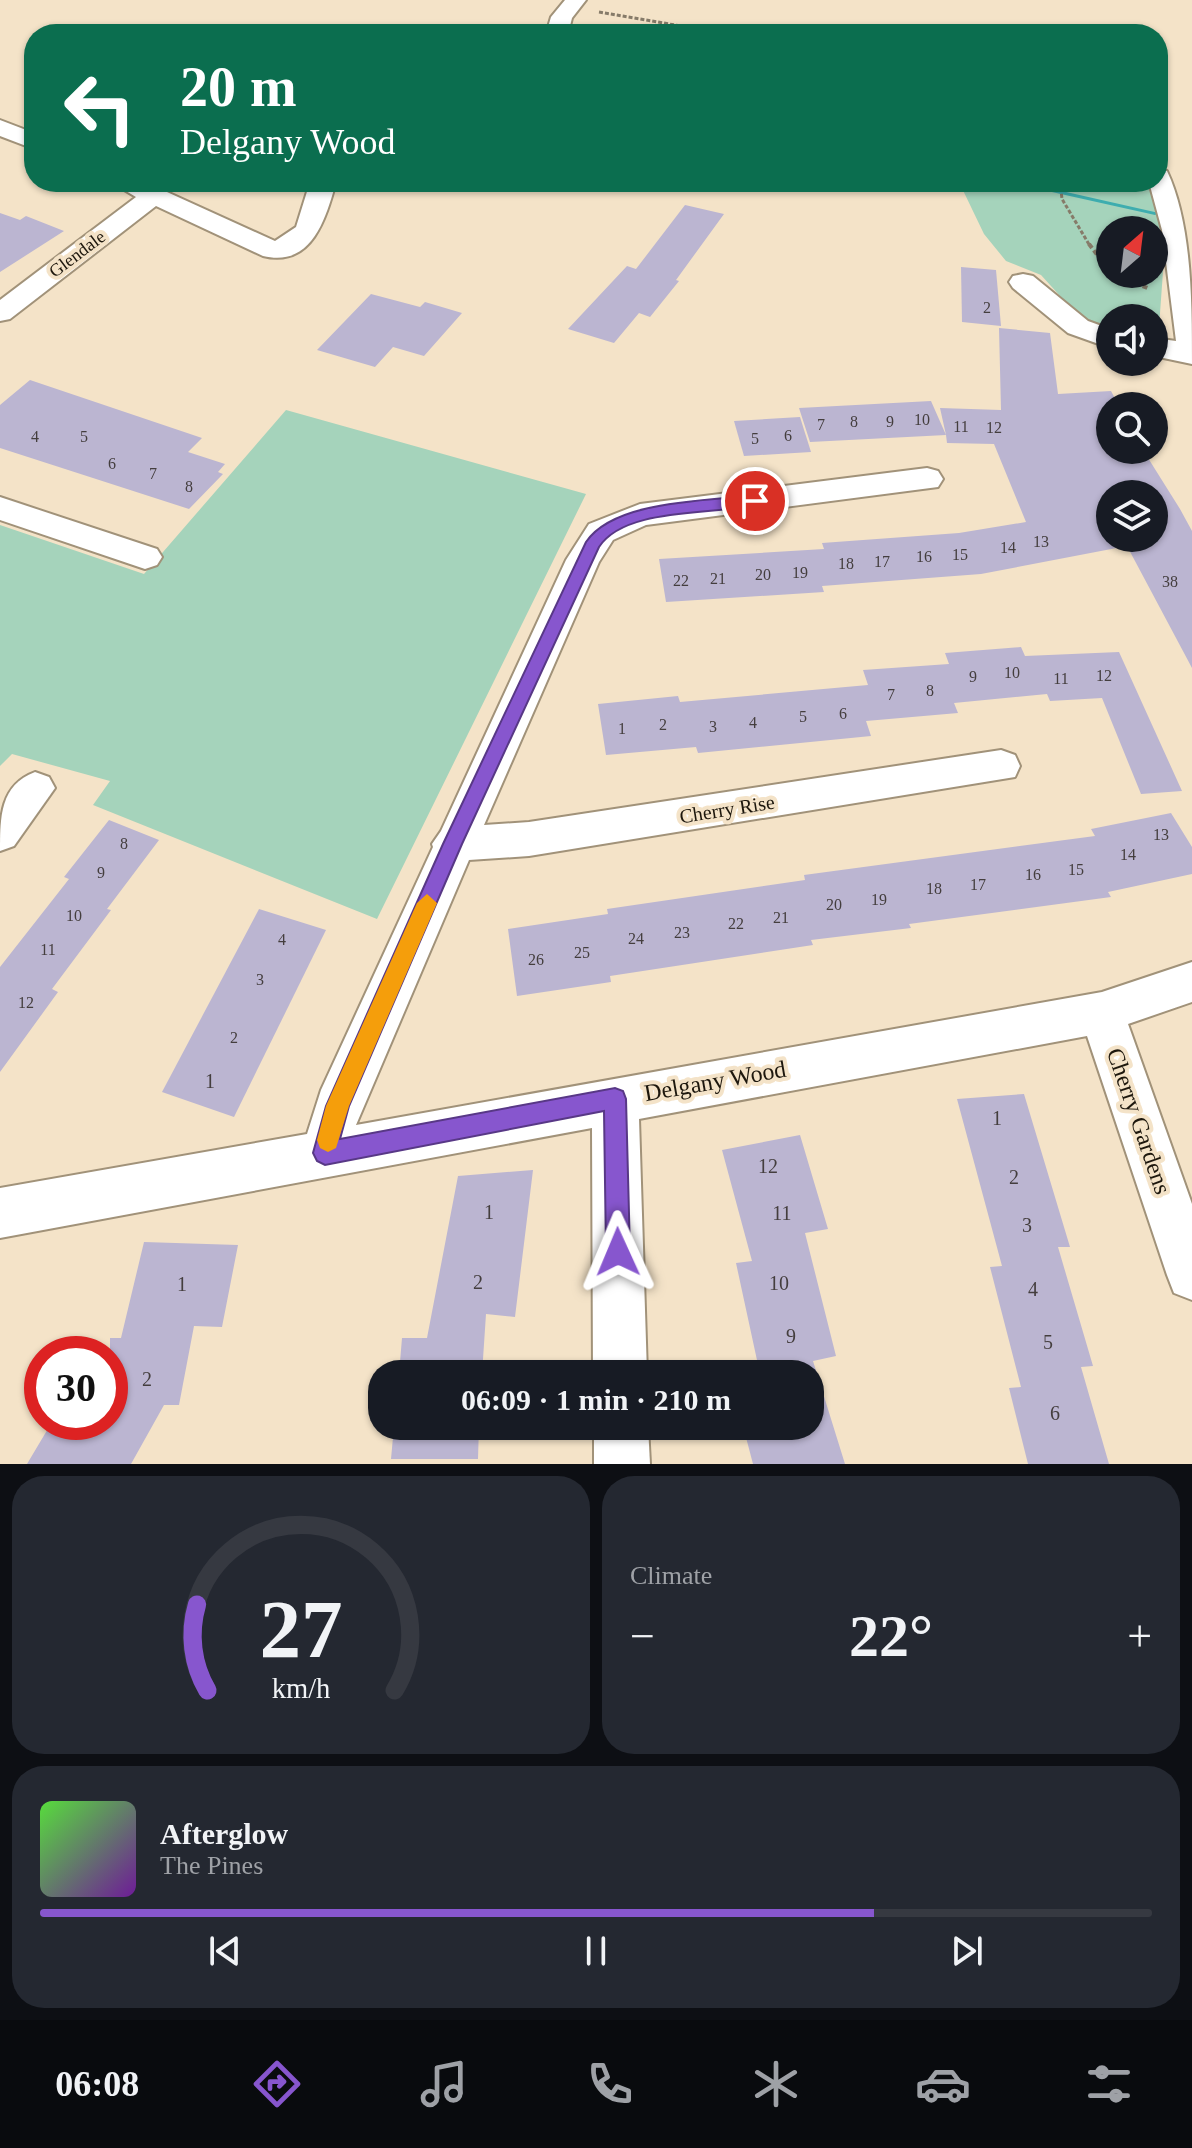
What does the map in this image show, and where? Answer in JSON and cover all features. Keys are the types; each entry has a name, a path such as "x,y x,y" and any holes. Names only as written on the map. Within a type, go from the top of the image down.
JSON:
{"street":[{"path":"560,24 562,17 584,6"},
{"path":"0,127 24,138"},
{"path":"145,192 272,250 295,247 307,234 320,192"},
{"path":"1167,192 1192,353 1168,349"},
{"name":"Glendale","path":"0,313 154,196"},
{"path":"1023,282 1078,327 1096,334"},
{"path":"325,1153 338,1106 452,844 583,560 601,532 640,515 927,479"},
{"path":"0,508 145,557"},
{"name":"Cherry Rise","path":"452,844 529,839 1001,766"},
{"path":"0,834 35,788"},
{"name":"Delgany Wood","path":"0,1213 1102,1013 1192,982"},
{"name":"Cherry Gardens","path":"1102,1013 1192,1275"},
{"path":"615,1099 620,1360"},
{"path":"621,1440 622,1464"}],"path":[{"path":"584,6 677,24"},
{"path":"1062,192 1062,199 1096,255"}],"green space":[{"path":"964,192 1158,192 1163,216 1096,216 1096,288 1162,288 1161,304 1096,304 1096,325 1071,308 1041,275 1006,261 984,234"},
{"path":"286,410 586,494 377,919 93,805 110,781 12,754 0,766 0,525 144,574"}],"building":[{"path":"685,205 724,214 676,280 679,281 650,317 639,313 614,343 568,329 627,266 636,269"},
{"path":"0,213 20,220 26,216 64,231 0,272"},
{"path":"961,267 996,270 1001,326 962,322"},
{"path":"371,294 420,307 425,302 462,313 424,356 393,347 375,367 317,350"},
{"path":"999,328 1050,333 1058,394 1111,391 1112,392 1096,392 1096,464 1152,464 1162,480 1096,480 1096,552 981,574 822,586 824,592 666,602 659,559 824,549 822,543 959,533 1026,522 994,444 947,443 940,408 1001,410"},
{"path":"30,380 202,438 188,452 225,464 218,472 223,474 189,509 0,448 0,405"},
{"path":"931,401 946,435 810,442 799,408"},
{"path":"800,417 811,452 744,456 734,421"},
{"path":"1168,490 1192,531 1192,668 1130,552 1168,552"},
{"path":"1021,647 1025,656 1119,652 1182,791 1141,794 1102,698 1050,701 1047,694 954,703 958,713 866,721 871,736 698,753 696,747 606,755 598,704 678,696 680,702 868,685 863,670 949,664 945,653"},
{"path":"1171,813 1192,847 1192,874 1108,892 1111,897 811,940 813,945 610,976 611,982 517,996 508,929 608,914 607,909 805,880 804,875 1095,836 1091,829"},
{"path":"109,820 159,840 52,989 58,992 0,1072 0,967 69,879 64,877"},
{"path":"259,909 326,930 234,1117 162,1092"},
{"path":"1024,1094 1070,1247 1058,1247 1093,1366 1081,1367 1109,1464 1028,1464 1009,1388 1021,1387 990,1267 1002,1266 957,1099"},
{"path":"800,1135 828,1229 805,1233 836,1356 818,1360 757,1360 736,1263 752,1261 722,1150"},
{"path":"533,1170 515,1317 486,1314 483,1360 400,1360 402,1338 427,1338 458,1176"},
{"path":"144,1242 238,1245 222,1327 194,1326 179,1405 164,1405 131,1464 27,1464 41,1440 128,1440 128,1336 121,1336"},
{"path":"824,1396 845,1464 753,1464 747,1440 824,1440"},
{"path":"393,1440 479,1440 478,1459 391,1459"}],"waterway":[{"path":"1057,192 1155,213"}],"slow traffic":[{"path":"328,1140 338,1106 427,903"}],"route":[{"path":"618,1252 615,1099 325,1153 338,1106 452,844 583,560 601,532 640,515 755,501"}]}
